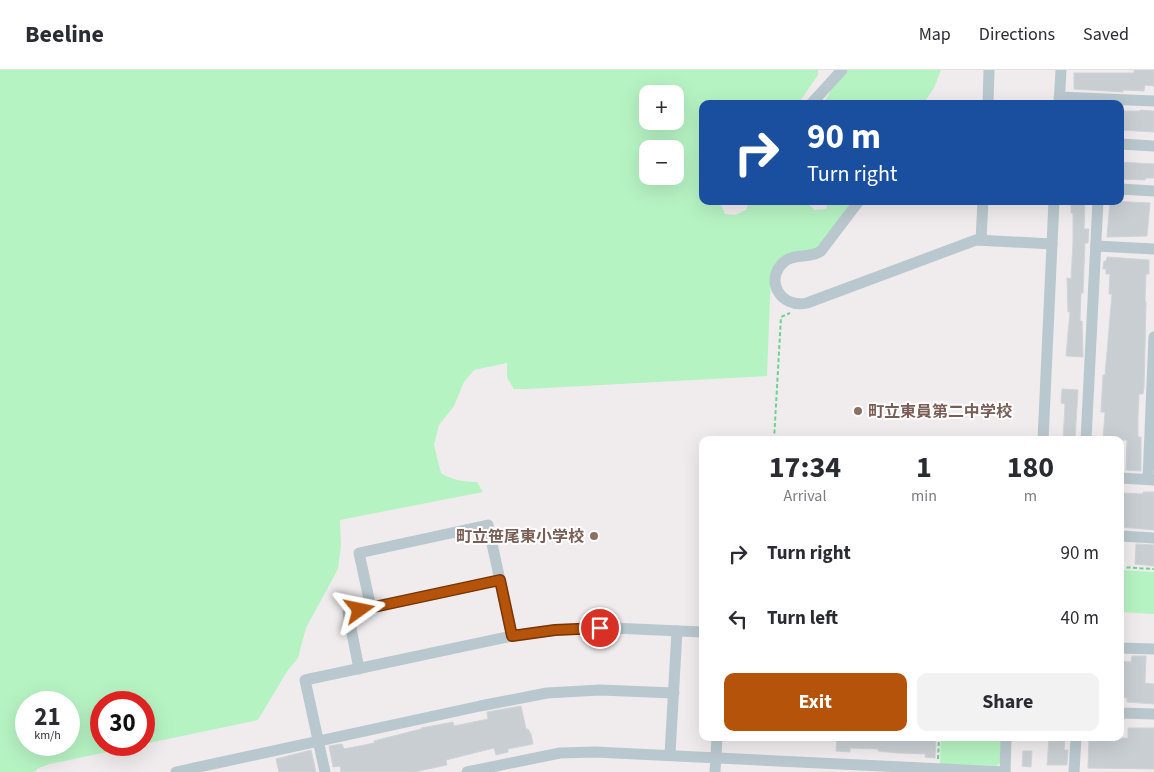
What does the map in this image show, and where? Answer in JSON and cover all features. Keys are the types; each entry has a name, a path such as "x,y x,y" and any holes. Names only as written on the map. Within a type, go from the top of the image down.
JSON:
{"street":[{"path":"815,100 842,70"},
{"path":"988,100 989,70"},
{"path":"1059,100 1061,70"},
{"path":"1124,101 1154,101"},
{"path":"1124,144 1154,146"},
{"path":"1124,189 1154,191"},
{"path":"856,205 821,252 815,255 791,258 783,262 775,280 779,292 786,301 800,305 807,303 976,240 1052,244"},
{"path":"981,240 983,205"},
{"path":"1043,436 1054,205"},
{"path":"1086,436 1098,205"},
{"path":"1096,246 1154,248"},
{"path":"1124,478 1151,479 1154,337"},
{"path":"371,608 359,553 488,525 512,636"},
{"path":"1124,536 1154,538"},
{"path":"359,669 348,613 500,580"},
{"path":"324,772 305,680 512,636 555,630 585,628 699,632"},
{"path":"670,754 677,631"},
{"path":"1124,648 1154,649"},
{"path":"176,772 488,704 547,693 600,690 674,693"},
{"path":"1124,713 1154,714"},
{"path":"715,772 717,741"},
{"path":"466,772 560,753 596,752 670,754 1005,772 1006,741"},
{"path":"1074,772 1076,741"}],"path":[{"path":"774,436 781,317 790,313"},
{"path":"1124,567 1154,569"},
{"path":"938,769 939,741"}],"green space":[{"path":"0,70 818,70 818,75 801,100 699,100 699,205 721,205 725,214 735,215 746,210 748,205 810,205 814,210 826,209 828,205 849,205 819,249 783,256 775,263 771,275 767,376 514,389 507,378 507,363 474,370 464,382 454,406 439,425 434,445 441,473 458,480 477,482 483,492 340,520 341,546 338,569 306,628 298,658 288,670 258,720 155,742 155,691 90,691 90,756 39,768 34,772 0,772"},
{"path":"843,70 941,70 934,88 926,100 825,100"},
{"path":"1124,570 1154,572 1154,614 1124,612"},
{"path":"941,741 1001,741 1000,762 997,766 940,764"}],"building":[{"path":"1134,70 1154,70 1154,86 1145,85 1144,91 1123,90 1123,92 1074,89 1074,73 1134,73"},
{"path":"1124,111 1154,111 1154,132 1124,130"},
{"path":"1124,162 1154,164 1154,178 1146,178 1145,180 1124,179"},
{"path":"1124,202 1150,203 1147,236 1107,237 1110,205 1124,205"},
{"path":"1071,205 1085,205 1084,229 1089,229 1088,243 1085,243 1083,293 1081,293 1080,321 1082,321 1083,357 1066,356 1070,312 1068,312 1067,278 1071,279 1073,242 1073,213 1071,213"},
{"path":"1107,257 1149,260 1149,274 1146,274 1145,299 1144,388 1143,394 1139,394 1138,417 1138,437 1141,437 1141,471 1126,470 1127,440 1124,440 1124,436 1103,436 1105,412 1101,412 1103,375 1105,375 1112,294 1109,294 1110,274 1106,274 1106,269 1103,269 1104,261 1106,261"},
{"path":"1062,389 1078,390 1075,436 1063,436 1065,404 1061,403"},
{"path":"1143,492 1154,492 1154,530 1124,527 1124,493 1143,494"},
{"path":"1136,544 1154,545 1154,566 1135,564"},
{"path":"1132,656 1146,656 1145,683 1154,684 1154,704 1127,702 1127,698 1124,698 1124,661 1131,662"},
{"path":"521,706 526,729 531,734 533,744 508,749 508,752 496,755 494,748 446,760 447,765 414,772 341,772 340,766 333,767 329,746 342,744 344,749 374,743 374,741 421,728 453,722 454,726 488,719 487,712"},
{"path":"1128,728 1154,728 1154,769 1088,768 1089,741 1124,741 1124,738 1128,738"},
{"path":"837,741 936,741 935,758 925,757 926,754 878,751 878,749 850,748 850,752 836,751"},
{"path":"1049,741 1065,741 1064,750 1068,750 1067,765 1047,765"},
{"path":"311,750 316,772 279,772 276,759"},
{"path":"1023,751 1032,751 1031,767 1022,766"}],"place":[{"name":"町立東員第二中学校","path":"858,411"},
{"name":"町立笹尾東小学校","path":"594,536"}],"route":[{"path":"360,610 500,580 512,636 555,630 600,628"}]}
